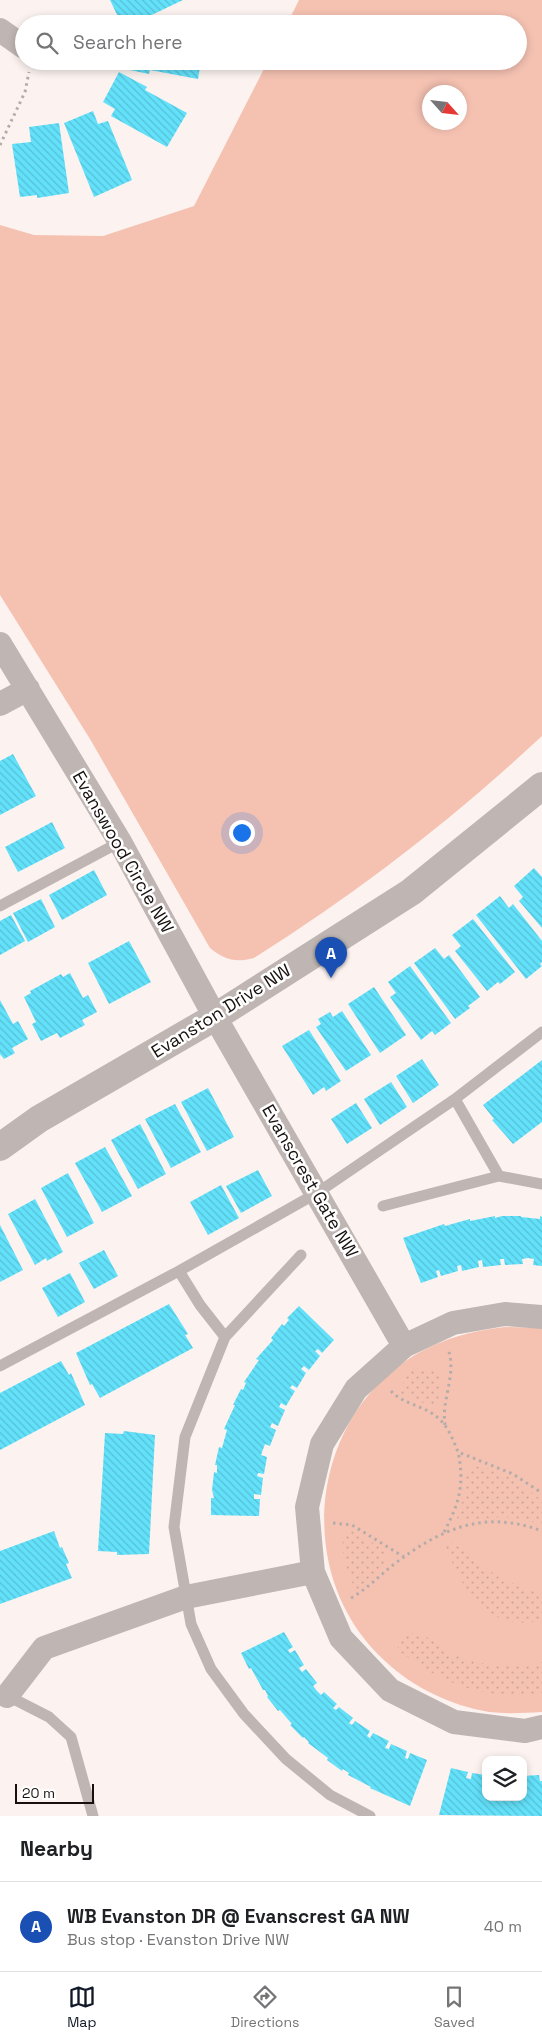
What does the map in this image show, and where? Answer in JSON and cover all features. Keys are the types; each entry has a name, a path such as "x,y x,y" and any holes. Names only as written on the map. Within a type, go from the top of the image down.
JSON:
{"street":[{"path":"0,30 15,46"},
{"name":"Evanswood Circle NW","path":"0,644 120,842 215,1017"},
{"path":"0,704 28,690"},
{"name":"Evanston Drive NW","path":"0,1147 39,1120 215,1017 410,892 542,786"},
{"name":"Evanscrest Gate NW","path":"215,1017 404,1346"},
{"name":"Evanston Drive NW","path":"0,1130 39,1120"},
{"path":"542,1317 505,1314 453,1323 404,1346 356,1388 322,1444 307,1507 313,1572 341,1638 390,1690 454,1722 526,1731 542,1727"},
{"path":"3,1694 44,1648 186,1597 313,1572"}],"lane":[{"path":"0,906 120,842"},
{"path":"0,1366 179,1272 317,1192 455,1099 542,1032"},
{"path":"455,1099 499,1176"},
{"path":"383,1206 499,1176 542,1184"},
{"path":"301,1255 225,1337 185,1437 174,1527 191,1624 212,1669 244,1714 286,1759 330,1795 370,1816"},
{"path":"179,1272 200,1305 225,1337"},
{"path":"3,1694 49,1717 71,1737 93,1816"}],"path":[{"path":"0,145 25,92 26,70"},
{"path":"445,1427 443,1415 450,1369 450,1357 446,1344"},
{"path":"390,1390 403,1400 439,1418 458,1452 462,1484 456,1505 443,1533"},
{"path":"458,1452 513,1474 542,1493"},
{"path":"346,1601 363,1592 404,1557 456,1527 476,1523 500,1522 524,1524 542,1531"},
{"path":"328,1523 352,1525 404,1557"}],"shaded area":[{"path":"299,0 542,0 542,736 474,797 403,854 330,908 254,958 230,959 210,948 90,739 0,595 0,225 34,235 103,236 194,206 263,70 527,70 527,15 292,15"},
{"path":"505,1327 542,1328 542,1712 489,1712 460,1705 433,1694 396,1671 385,1661 354,1624 334,1582 325,1537 326,1491 338,1447 360,1406 391,1372 432,1346 468,1334"},
{"path":"412,1368 433,1370 439,1374 439,1396 436,1404 431,1406 400,1393 404,1380"},
{"path":"473,1466 501,1473 542,1501 542,1526 531,1521 501,1517 459,1520 457,1518 464,1497 466,1472"},
{"path":"348,1529 380,1547 386,1555 383,1566 379,1571 371,1580 356,1591 344,1559 343,1542 344,1535"},
{"path":"444,1541 460,1548 493,1573 506,1580 542,1593 542,1621 522,1623 504,1620 490,1613 477,1603 458,1575"},
{"path":"414,1633 429,1638 451,1653 471,1661 509,1666 542,1662 542,1695 518,1696 479,1691 455,1684 438,1676 399,1651 397,1644 403,1637"}],"building":[{"path":"110,0 183,0 152,15 117,15"},
{"path":"130,70 150,70 149,74"},
{"path":"150,70 200,70 198,79"},
{"path":"119,72 147,87 145,90 187,113 167,147 111,116 115,109 103,102"},
{"path":"93,111 98,124 108,121 132,180 94,197 64,123"},
{"path":"59,123 69,193 37,198 37,195 20,197 12,144 31,142 29,127"},
{"path":"13,754 36,796 0,815 0,761"},
{"path":"52,822 65,848 18,872 5,847"},
{"path":"534,868 542,877 542,928 519,901 523,897 514,886"},
{"path":"94,870 107,895 62,920 49,895"},
{"path":"500,896 509,908 513,904 542,941 542,962 540,964 542,966 526,979 476,915"},
{"path":"41,899 55,927 28,942 13,913"},
{"path":"11,915 25,941 0,955 0,921"},
{"path":"473,919 515,972 500,984 498,982 487,991 455,951 461,946 452,935"},
{"path":"129,941 151,982 109,1004 88,963"},
{"path":"435,948 444,959 449,955 480,997 468,1006 470,1008 455,1019 414,963"},
{"path":"410,966 451,1023 435,1035 432,1031 421,1040 390,997 396,993 388,982"},
{"path":"70,973 83,998 88,995 97,1012 82,1020 85,1025 60,1038 57,1033 41,1041 32,1024 36,1022 24,997 31,993 30,991 61,974 63,977"},
{"path":"374,987 406,1035 380,1053 348,1004"},
{"path":"0,1000 13,1024 18,1021 28,1039 12,1048 15,1053 4,1059 0,1054"},
{"path":"342,1011 371,1055 346,1071 316,1027 321,1024 318,1019 330,1012 333,1017"},
{"path":"309,1030 341,1081 326,1091 324,1087 313,1095 282,1046"},
{"path":"422,1059 439,1085 413,1103 396,1076"},
{"path":"542,1060 542,1122 513,1144 492,1120 494,1119 483,1105"},
{"path":"391,1082 407,1107 380,1125 364,1099"},
{"path":"208,1088 234,1137 207,1151 181,1102"},
{"path":"356,1103 372,1128 347,1144 331,1119"},
{"path":"175,1104 201,1152 171,1168 145,1119"},
{"path":"140,1124 166,1174 138,1189 111,1140"},
{"path":"105,1147 132,1196 102,1212 75,1163"},
{"path":"258,1170 272,1196 241,1213 226,1186"},
{"path":"68,1173 94,1223 67,1237 41,1188"},
{"path":"221,1185 239,1218 208,1235 190,1202"},
{"path":"35,1199 63,1252 47,1261 46,1258 35,1265 8,1214"},
{"path":"495,1216 495,1218 521,1216 540,1219 540,1216 542,1217 542,1266 533,1265 534,1259 528,1258 522,1259 523,1264 505,1265 504,1259 500,1259 501,1265 483,1267 482,1260 478,1261 479,1267 462,1271 461,1265 457,1266 458,1271 441,1276 439,1270 436,1271 438,1277 421,1283 403,1238 444,1224 445,1226 470,1219 470,1221"},
{"path":"0,1225 23,1270 0,1282"},
{"path":"104,1250 118,1276 94,1289 79,1263"},
{"path":"70,1273 85,1302 58,1317 42,1288"},
{"path":"169,1304 188,1334 185,1335 193,1348 100,1398 92,1384 90,1385 76,1353"},
{"path":"299,1306 334,1340 322,1353 318,1349 315,1351 320,1356 309,1370 304,1366 301,1369 306,1373 297,1388 292,1385 290,1388 295,1391 286,1406 281,1403 279,1407 285,1410 278,1426 272,1423 270,1427 276,1430 270,1446 265,1444 261,1455 267,1457 264,1474 258,1473 257,1476 263,1478 261,1495 254,1494 254,1499 260,1499 259,1516 211,1515 211,1498 214,1498 212,1490 214,1472 217,1473 217,1465 215,1465 219,1447 222,1448 227,1430 224,1429 235,1405 233,1405 241,1389 243,1390 246,1383 244,1382 259,1360 256,1359 273,1340 271,1338 282,1324 284,1326 289,1320 287,1318"},
{"path":"61,1361 69,1375 71,1373 85,1405 0,1450 0,1393"},
{"path":"124,1431 155,1435 149,1554 117,1555 117,1552 98,1551 105,1433 123,1434"},
{"path":"54,1531 60,1548 62,1547 69,1563 66,1564 72,1578 0,1604 0,1551"},
{"path":"284,1632 293,1647 288,1650 290,1653 295,1650 304,1665 299,1668 302,1672 306,1669 317,1683 313,1686 321,1695 324,1692 337,1704 333,1708 336,1710 339,1707 353,1718 349,1723 352,1725 355,1721 370,1731 367,1736 370,1738 373,1733 389,1741 385,1748 389,1749 391,1744 407,1751 405,1758 408,1759 410,1753 427,1760 410,1806 370,1788 327,1760 328,1758 308,1743 290,1725 292,1724 267,1697 265,1690 263,1690 251,1668 249,1669 241,1653"},
{"path":"451,1768 468,1772 466,1778 471,1779 472,1773 482,1774 482,1801 527,1801 527,1776 539,1775 540,1781 542,1781 542,1816 439,1815"}],"place":[{"name":"WB Evanston DR @ Evanscrest GA NW","path":"331,978"}]}
